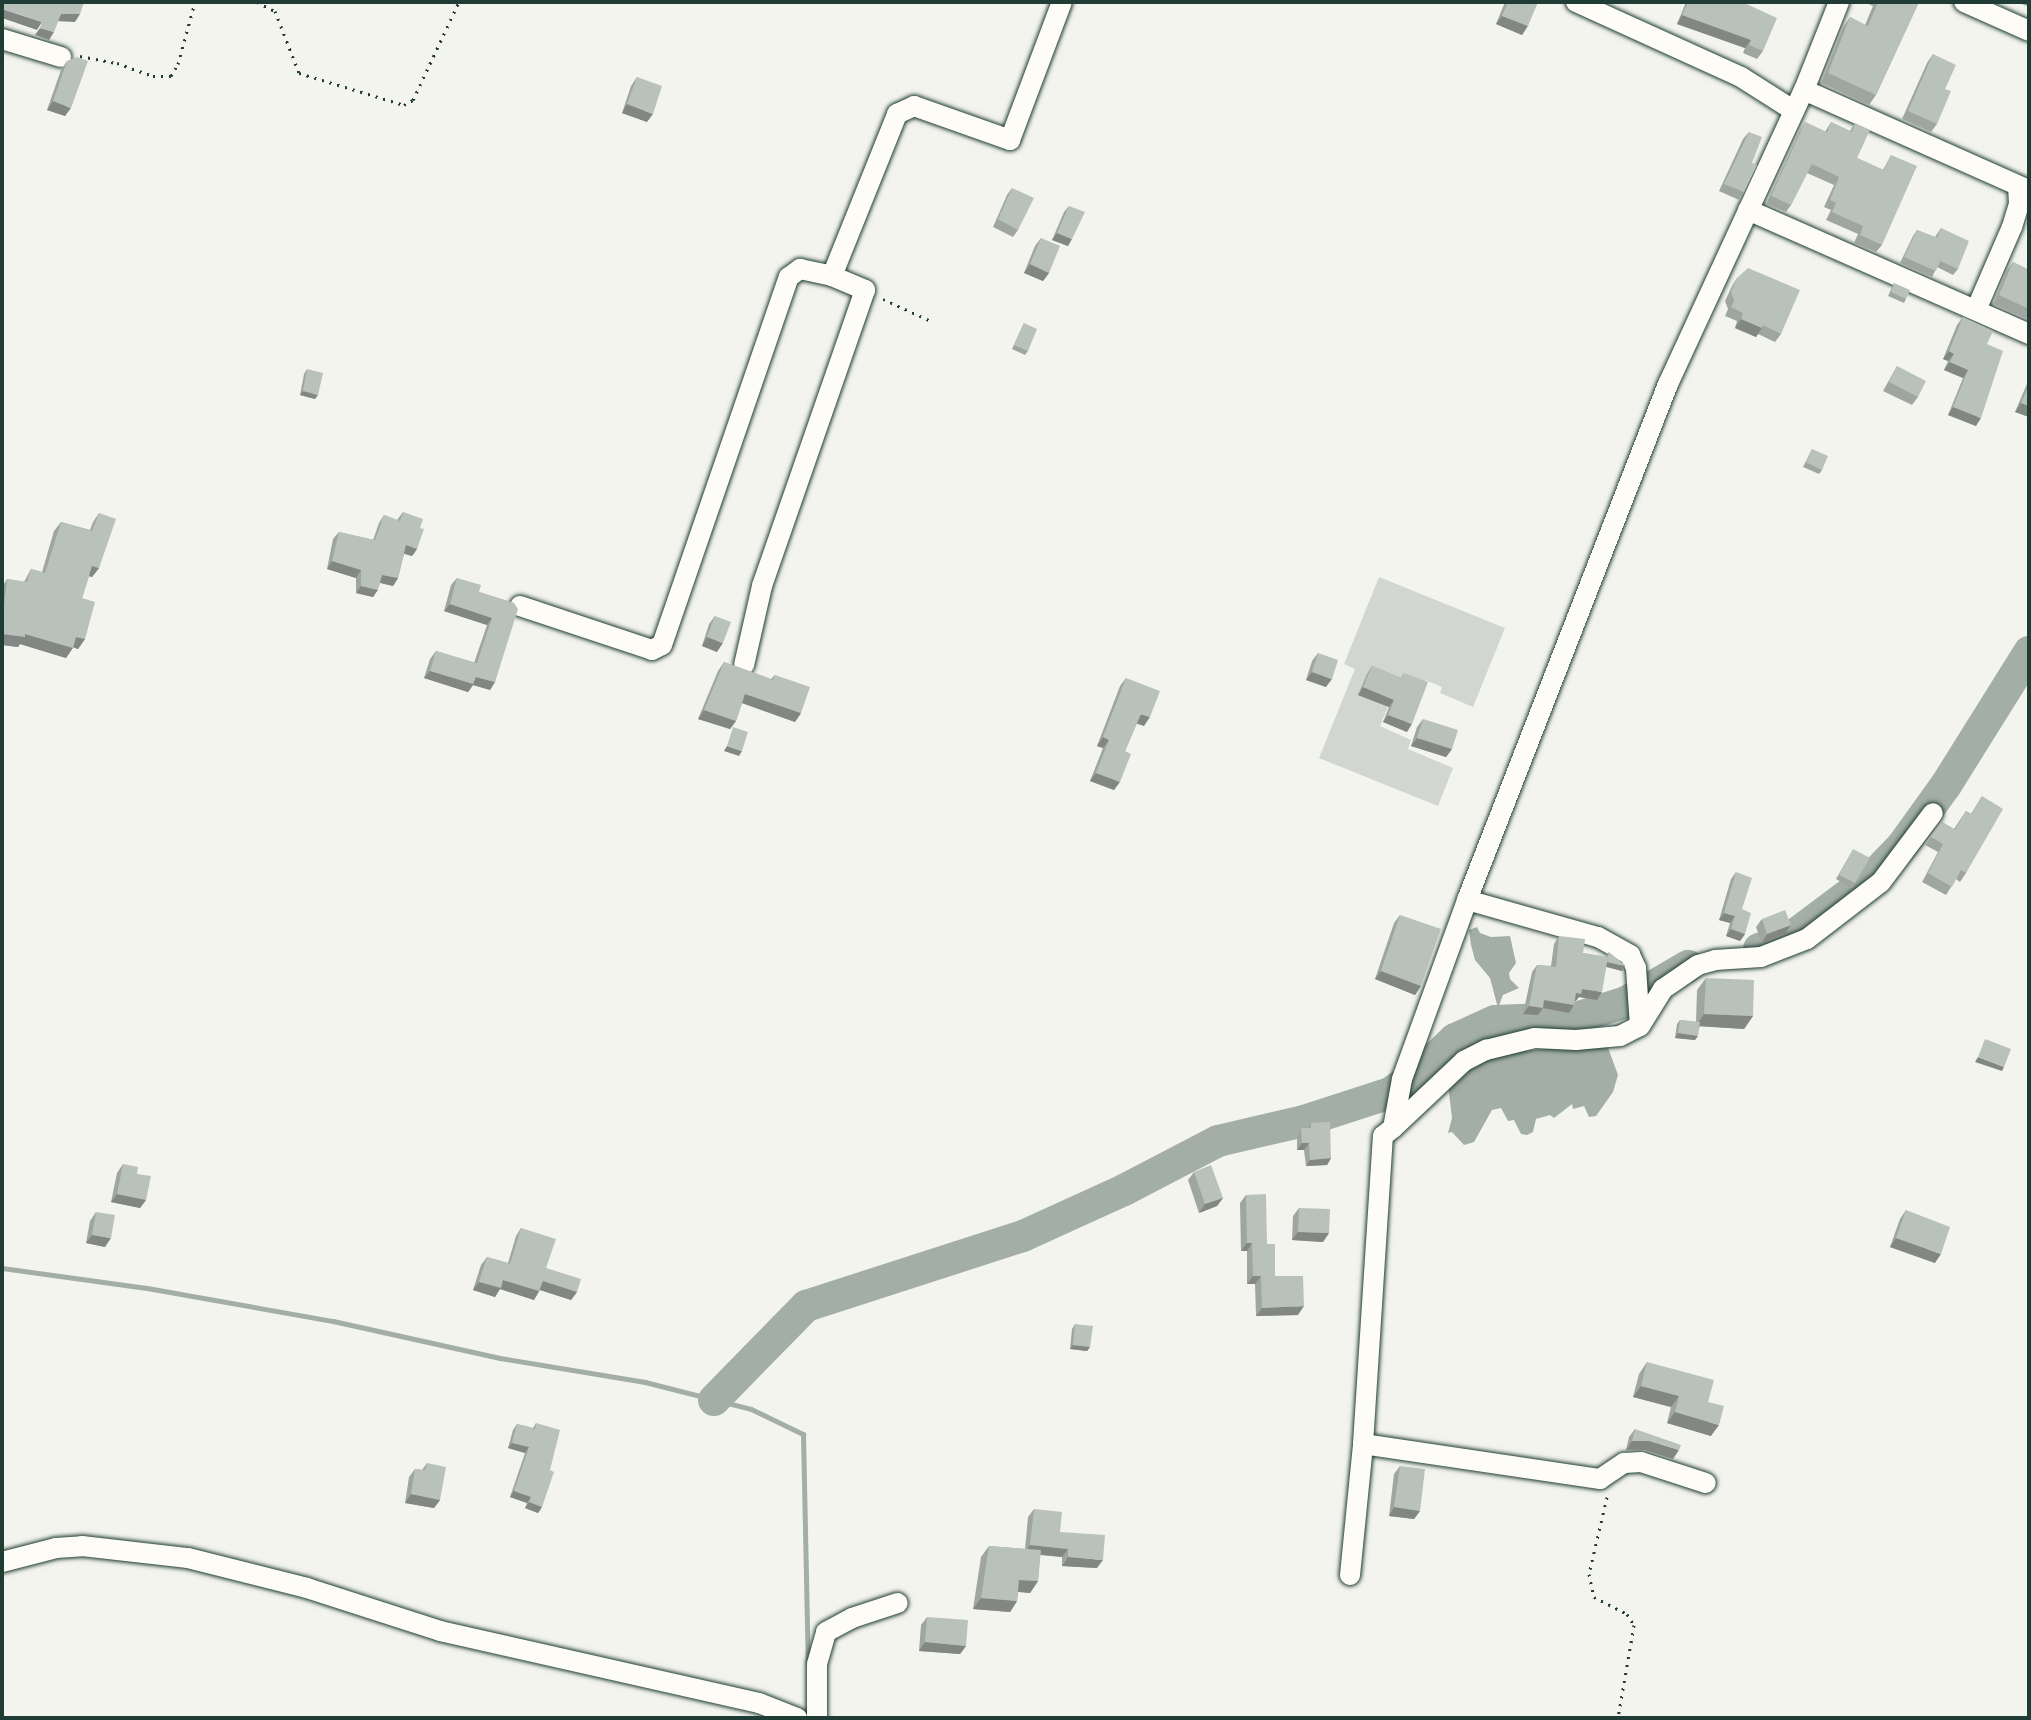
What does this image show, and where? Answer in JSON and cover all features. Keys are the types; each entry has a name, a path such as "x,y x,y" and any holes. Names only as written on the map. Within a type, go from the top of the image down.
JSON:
{"street":[{"path":"832,276 897,114 914,106 1010,140 1062,2"},
{"path":"1576,2 1741,77 1793,110"},
{"path":"1394,1120 1402,1079 1467,900 1668,384 1804,90 1839,2"},
{"path":"1964,2 2029,31"},
{"path":"2,39 61,57"},
{"path":"1804,90 2024,188 2012,227 1976,310"},
{"path":"1748,210 2029,334"},
{"path":"520,606 652,650 662,645 789,277 800,269 832,276 865,290 762,586 744,665"},
{"path":"1350,1575 1363,1444 1383,1136 1394,1120 1464,1061 1486,1050 1535,1038 1576,1040 1620,1036 1640,1026 1663,989 1698,965 1761,957 1807,939 1828,926 1881,882 1933,813"},
{"path":"1467,900 1598,937 1630,955 1639,992 1640,1026"},
{"path":"1363,1444 1600,1479 1624,1463 1641,1462 1706,1483"},
{"path":"2,1562 56,1548 82,1546 188,1558 307,1588 440,1631 759,1703 797,1718"},
{"path":"817,1718 817,1664 826,1632 852,1618 898,1603"}],"path":[{"path":"61,57 77,56 117,63 153,76 171,76 178,64 195,2"},
{"path":"257,2 275,11 299,73 404,105 413,100 459,2"},
{"path":"865,290 931,321"},
{"path":"1600,1479 1607,1493 1589,1574 1594,1597 1627,1614 1634,1625 1618,1718"}],"shaded area":[{"path":"1379,577 1505,628 1473,707 1440,693 1442,687 1425,680 1422,686 1400,677 1380,726 1411,740 1408,749 1453,768 1438,806 1319,758 1355,669 1344,664"},
{"path":"1477,927 1480,933 1491,937 1510,936 1516,963 1509,973 1510,979 1519,988 1503,995 1498,1008 1490,978 1475,960 1471,945 1469,930"},
{"path":"1583,1045 1607,1045 1618,1075 1613,1092 1596,1116 1589,1117 1584,1106 1573,1109 1572,1104 1554,1118 1550,1115 1536,1119 1533,1132 1527,1135 1521,1134 1514,1120 1508,1121 1501,1108 1492,1110 1474,1142 1464,1145 1452,1132 1448,1133 1452,1118 1448,1085 1469,1068 1505,1053 1562,1047 1568,1050"}],"building":[{"path":"2,2 84,2 80,14 61,14 54,32 40,28 42,22 2,9"},
{"path":"1508,2 1538,2 1528,26 1502,16"},
{"path":"1688,2 1742,2 1777,18 1763,51 1749,45 1751,40 1682,15"},
{"path":"1878,2 1919,2 1876,95 1828,73 1850,17 1868,26"},
{"path":"1933,54 1956,65 1945,89 1951,91 1937,124 1908,111"},
{"path":"77,57 88,61 71,108 53,101 67,61"},
{"path":"637,77 662,86 653,114 627,104"},
{"path":"1805,122 1827,132 1831,122 1852,132 1855,123 1870,130 1857,158 1884,170 1891,155 1917,166 1882,245 1860,235 1863,226 1832,212 1836,203 1830,200 1839,177 1812,164 1791,205 1771,196"},
{"path":"1749,132 1762,137 1752,163 1757,165 1744,192 1724,184"},
{"path":"1012,188 1034,198 1018,230 998,219"},
{"path":"1069,206 1085,212 1072,239 1057,233"},
{"path":"1941,228 1969,241 1958,269 1940,261 1936,271 1904,257 1917,230 1937,238"},
{"path":"1041,238 1060,246 1049,273 1030,264"},
{"path":"2013,262 2029,270 2029,309 1999,295"},
{"path":"1748,268 1800,290 1781,334 1741,319 1743,313 1731,307 1734,301 1731,292 1737,278"},
{"path":"1894,283 1910,290 1906,299 1891,292"},
{"path":"1963,317 1993,331 1987,344 2003,351 1981,418 1953,407 1968,370 1950,362 1954,354 1949,351"},
{"path":"1024,323 1037,329 1028,351 1014,345"},
{"path":"1897,366 1926,381 1918,397 1889,382"},
{"path":"307,369 323,373 318,395 303,391"},
{"path":"2029,385 2029,406 2021,403"},
{"path":"1812,449 1828,456 1822,470 1806,462"},
{"path":"403,512 423,519 420,528 424,529 417,549 406,545 398,578 382,575 378,590 361,586 361,570 332,561 339,532 375,540 384,515 400,521"},
{"path":"99,513 116,519 99,568 92,566 82,598 95,602 85,639 76,637 73,648 25,634 25,637 2,634 7,579 27,582 31,569 45,573 61,522 92,531"},
{"path":"457,578 481,585 479,592 514,603 518,609 495,682 476,677 473,684 430,671 436,651 477,663 492,618 450,604"},
{"path":"715,616 731,622 723,643 707,637"},
{"path":"1318,653 1338,660 1332,679 1312,672"},
{"path":"724,662 773,680 775,675 810,687 801,713 745,694 736,721 704,710"},
{"path":"1372,666 1402,678 1404,673 1428,682 1412,724 1388,715 1394,700 1363,687"},
{"path":"1126,678 1160,691 1150,717 1141,714 1125,751 1131,754 1120,782 1096,773 1109,740 1103,737"},
{"path":"1423,719 1458,730 1452,749 1417,738"},
{"path":"733,727 748,732 742,751 727,746"},
{"path":"1982,796 2003,809 1966,873 1961,870 1952,887 1928,873 1943,844 1931,837 1942,822 1955,830 1966,811 1972,814"},
{"path":"1853,849 1870,858 1855,883 1839,875"},
{"path":"1736,872 1752,878 1742,909 1751,913 1745,934 1731,929 1735,916 1724,913"},
{"path":"1785,910 1791,925 1767,934 1762,919"},
{"path":"1400,915 1441,929 1421,986 1381,971"},
{"path":"1559,936 1585,939 1583,953 1608,957 1602,992 1582,989 1581,994 1576,993 1574,1005 1544,1000 1543,1008 1529,1006 1537,965 1556,967"},
{"path":"1609,952 1625,965 1625,966 1607,962"},
{"path":"1706,978 1754,980 1753,1016 1704,1014"},
{"path":"1680,1020 1700,1022 1698,1036 1678,1033"},
{"path":"1985,1039 2011,1049 2004,1067 1978,1057"},
{"path":"1330,1122 1331,1158 1310,1160 1309,1143 1302,1143 1301,1128 1311,1128 1311,1123"},
{"path":"123,1164 138,1167 137,1174 151,1176 146,1200 117,1194"},
{"path":"1211,1165 1223,1198 1205,1204 1194,1172"},
{"path":"1266,1194 1267,1244 1275,1244 1275,1276 1303,1276 1304,1306 1262,1308 1261,1276 1253,1276 1252,1243 1247,1243 1246,1195"},
{"path":"1299,1208 1330,1209 1329,1233 1298,1232"},
{"path":"1906,1210 1950,1227 1941,1254 1896,1238"},
{"path":"96,1212 115,1215 111,1238 92,1235"},
{"path":"521,1228 556,1239 546,1268 581,1279 577,1292 543,1281 539,1291 503,1280 501,1288 479,1282 487,1257 510,1264"},
{"path":"1075,1324 1093,1326 1090,1347 1073,1345"},
{"path":"1647,1362 1714,1380 1708,1402 1724,1406 1719,1425 1675,1412 1679,1396 1641,1386"},
{"path":"536,1423 560,1430 550,1470 554,1472 542,1507 529,1502 531,1497 514,1491 529,1447 512,1443 517,1424 535,1429"},
{"path":"1635,1429 1681,1445 1679,1450 1650,1441 1632,1441"},
{"path":"427,1463 446,1467 440,1500 411,1494 415,1469 425,1470"},
{"path":"1400,1466 1425,1469 1420,1511 1394,1507"},
{"path":"1034,1509 1062,1512 1060,1532 1105,1535 1103,1560 1068,1557 1068,1549 1030,1545"},
{"path":"989,1546 1041,1550 1038,1581 1019,1580 1017,1601 981,1598"},
{"path":"927,1617 968,1620 966,1646 925,1642"}],"waterway":[{"path":"1759,949 1789,939 1873,876 1902,846 1946,785 2029,652"},
{"path":"714,1400 806,1306 1023,1236 1124,1190 1218,1141 1304,1121 1390,1093 1417,1075 1455,1039 1495,1021 1576,1018 1626,1002 1688,966"},
{"path":"2,1268 147,1288 333,1321 500,1358 645,1382 751,1409 803,1434 808,1664"}]}
